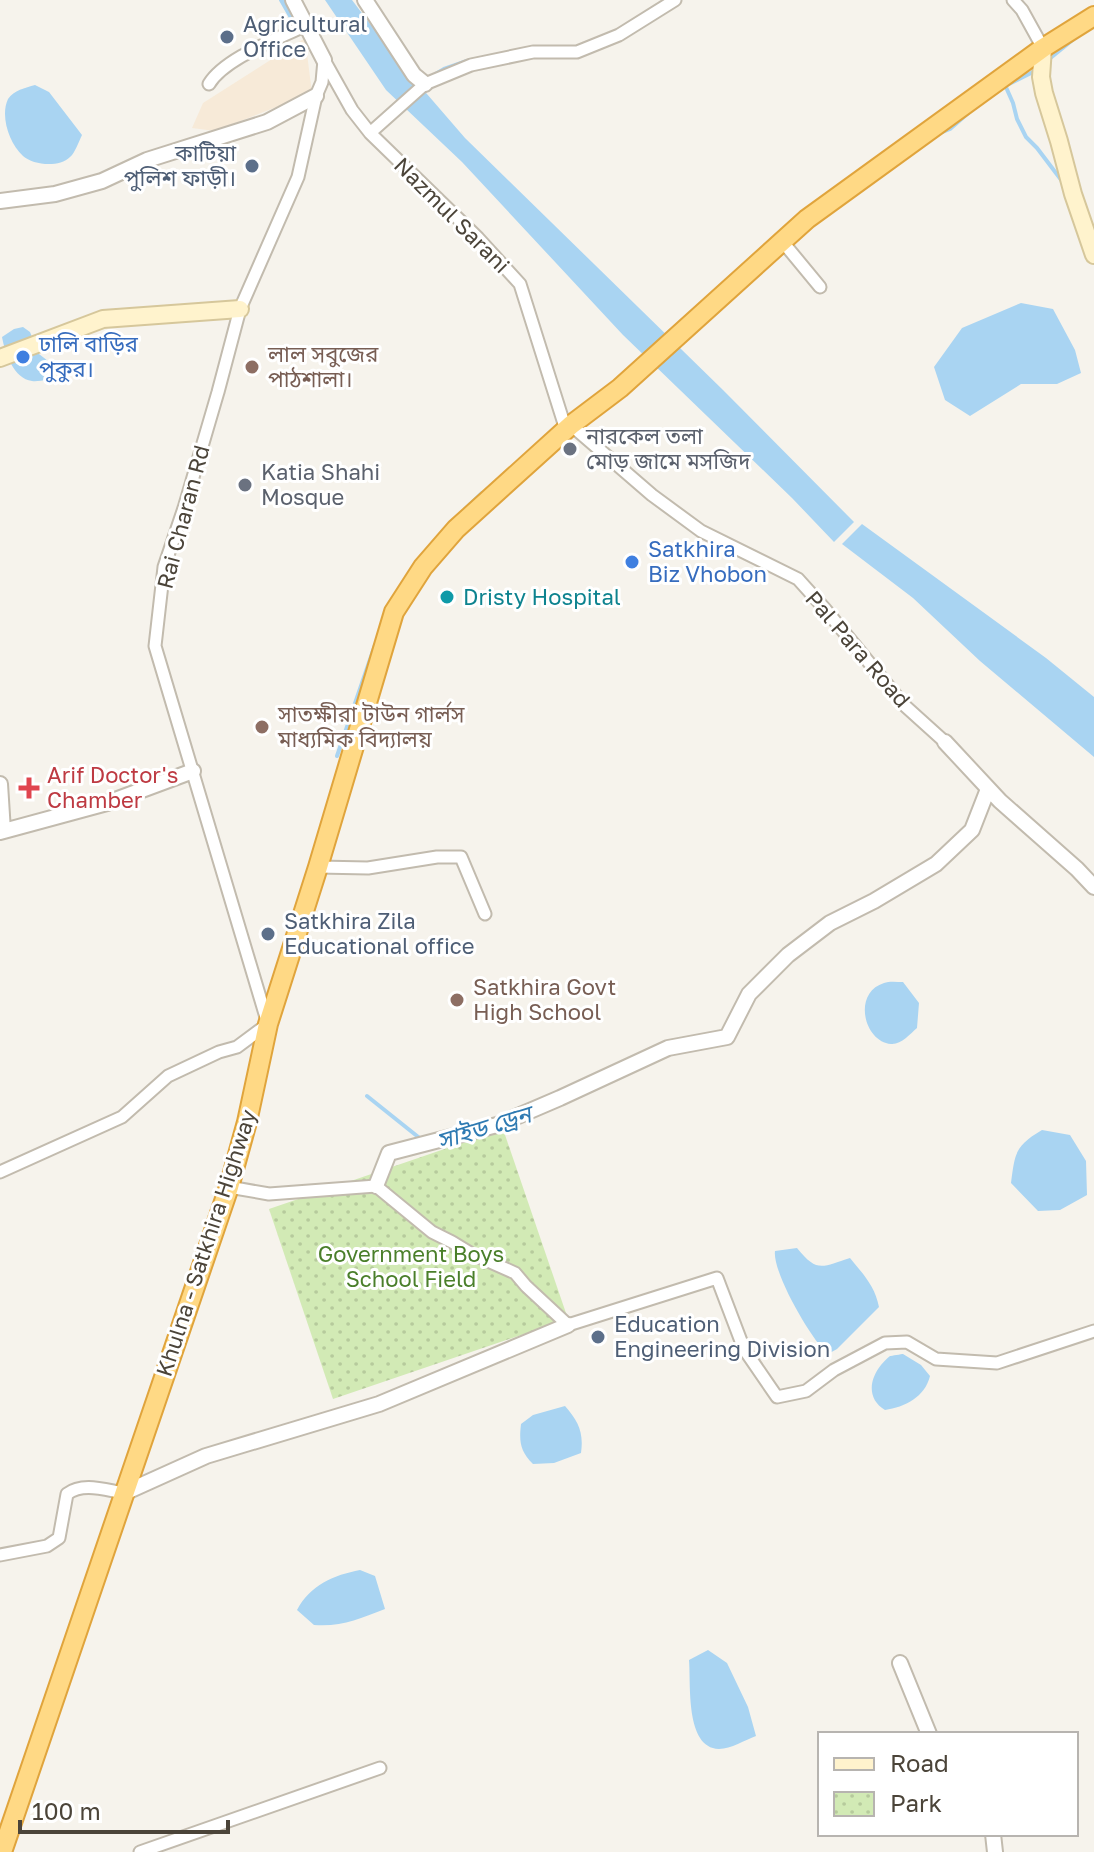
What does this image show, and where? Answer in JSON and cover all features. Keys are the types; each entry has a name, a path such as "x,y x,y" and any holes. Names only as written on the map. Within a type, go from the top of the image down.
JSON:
{"highway":[{"name":"Khulna - Satkhira Highway","path":"2,1852 8,1811 124,1493 229,1187 268,1024 394,612 423,567 456,529 568,428 620,388 807,219 1043,48 1094,16"}],"main road":[{"path":"1043,48 1041,77 1044,93 1080,218 1094,255"},
{"path":"0,358 103,319 240,309"}],"street":[{"path":"293,0 324,60"},
{"path":"365,0 414,75 425,84"},
{"path":"370,133 425,84 471,65 517,55 577,52 619,35 675,0"},
{"path":"1013,0 1043,48"},
{"path":"209,84 215,74 230,63 306,25"},
{"name":"Rai Charan Rd","path":"268,1024 155,646 164,567 215,404 240,309 298,177 322,82 324,60"},
{"name":"Nazmul Sarani","path":"324,60 352,110 370,133 478,238 520,284 568,428"},
{"path":"0,201 55,194 102,181 147,160 267,122 316,96"},
{"path":"782,241 820,287"},
{"name":"Pal Para Road","path":"568,428 701,531 798,579 904,705 945,742"},
{"path":"945,742 1000,801 1094,887"},
{"path":"0,784 2,832 107,803 193,771"},
{"path":"376,1186 389,1153 497,1125 668,1048 727,1037 749,994 788,955 830,923 936,864 972,830 988,789"},
{"path":"318,867 368,868 437,857 461,857 485,914"},
{"path":"0,1172 122,1117 168,1076 237,1047 268,1024"},
{"path":"229,1187 269,1194 376,1186 432,1232 515,1273 568,1325"},
{"path":"0,1555 47,1546 59,1538 67,1494 75,1488 124,1493 206,1456 379,1404 568,1325 717,1278 744,1349 777,1397 806,1391 834,1370 885,1343 907,1342 936,1359 997,1363 1094,1331"},
{"path":"900,1663 928,1732"},
{"path":"140,1852 380,1768"}],"shaded area":[{"path":"305,38 312,93 215,131 192,128 203,103"}],"green space":[{"name":"Government Boys School Field","path":"503,1129 568,1319 333,1399 269,1209"}],"water":[{"path":"325,0 352,0 395,57 465,138 854,522 834,542 623,335 462,162 386,90"},
{"path":"35,85 49,92 82,135 72,155 59,163 46,164 27,159 14,144 7,129 5,113 8,99 17,91"},
{"path":"1021,303 1053,309 1075,350 1081,373 1057,384 1021,384 970,416 945,400 934,367 962,328"},
{"path":"23,327 30,332 39,354 48,361 46,380 34,381 20,376 8,357 2,337"},
{"path":"862,524 1046,658 1094,697 1094,757 980,661 913,598 842,544"},
{"path":"886,982 903,982 919,1003 917,1028 902,1041 891,1044 874,1035 868,1026 865,1006 874,988"},
{"path":"1042,1130 1070,1135 1086,1161 1087,1195 1060,1210 1038,1211 1011,1183 1018,1151"},
{"path":"797,1248 820,1266 850,1258 875,1293 879,1307 837,1349 828,1354 794,1306 776,1261 775,1251"},
{"path":"903,1354 921,1365 930,1376 924,1390 913,1400 885,1410 875,1400 872,1383 881,1365 890,1356"},
{"path":"565,1406 579,1427 581,1453 554,1463 533,1464 521,1446 521,1424 533,1415"},
{"path":"360,1570 375,1576 385,1609 333,1625 314,1625 297,1610 302,1601 324,1582"},
{"path":"708,1650 727,1663 748,1707 756,1736 724,1749 708,1746 700,1738 692,1713 689,1660"}],"waterway":[{"path":"281,0 293,21 282,0"},
{"path":"1048,60 1075,38"},
{"path":"434,75 467,61"},
{"path":"1007,85 1035,71"},
{"path":"1005,85 1026,137 1062,181"},
{"path":"940,133 950,129 974,108"},
{"path":"465,509 482,493"},
{"path":"337,756 375,645"},
{"name":"সাইড ড্রেন","path":"367,1096 422,1140"}],"place":[{"name":"Agricultural Office","path":"227,37"},
{"name":"কাটিয়া পুলিশ ফাড়ী।","path":"252,166"},
{"name":"ঢালি বাড়ির পুকুর।","path":"23,357"},
{"name":"লাল সবুজের পাঠশালা।","path":"252,367"},
{"name":"নারকেল তলা মোড় জামে মসজিদ","path":"570,449"},
{"name":"Katia Shahi Mosque","path":"245,485"},
{"name":"Satkhira Biz Vhobon","path":"632,562"},
{"name":"Dristy Hospital","path":"447,597"},
{"name":"সাতক্ষীরা টাউন গার্লস মাধ্যমিক বিদ্যালয়","path":"262,727"},
{"name":"Arif Doctor's Chamber","path":"29,788"},
{"name":"Satkhira Zila Educational office","path":"268,934"},
{"name":"Satkhira Govt High School","path":"457,1000"},
{"name":"Education Engineering Division","path":"598,1337"}]}
